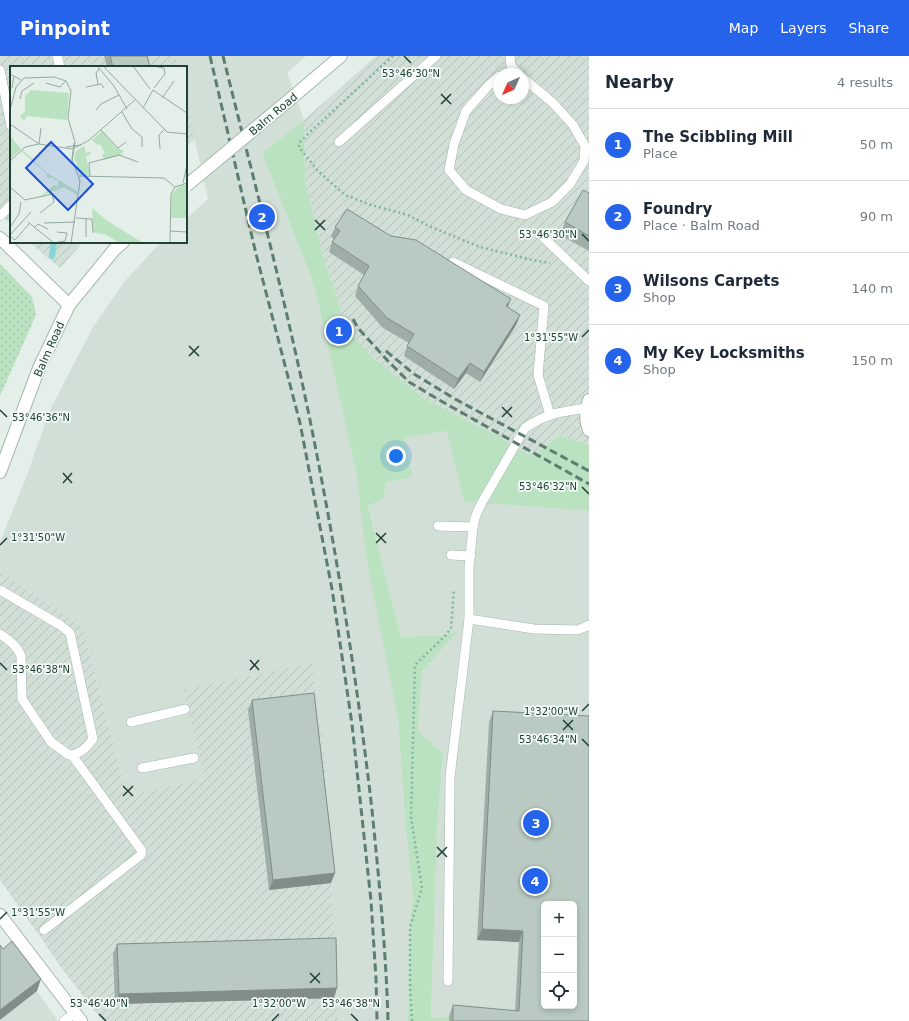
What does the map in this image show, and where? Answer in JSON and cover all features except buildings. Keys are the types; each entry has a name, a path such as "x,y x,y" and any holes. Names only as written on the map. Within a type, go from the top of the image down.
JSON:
{"street":[{"name":"Balm Road","path":"187,185 341,56"},
{"path":"0,238 69,305"},
{"name":"Balm Road","path":"0,472 40,368 69,305 114,250 122,243"},
{"path":"588,404 586,421 589,430"},
{"path":"0,915 78,1017"}],"lane":[{"path":"57,56 60,66"},
{"path":"339,142 436,56"},
{"path":"509,68 511,66 510,56"},
{"path":"0,70 10,121"},
{"path":"493,81 466,111 454,144 449,170 466,190 501,209 525,215 552,202 570,184 584,161 585,146 573,125 553,103 529,83"},
{"path":"0,216 10,206"},
{"path":"544,238 589,281"},
{"path":"454,262 544,306 538,375 550,414"},
{"path":"448,981 450,777 469,619 469,567 475,518 481,504 525,428 550,414 588,404"},
{"path":"438,526 473,527"},
{"path":"451,556 471,556"},
{"path":"0,590 60,625 70,633 93,739 86,748 77,754 69,755 51,742 22,700 21,656 14,645 0,634"},
{"path":"469,619 534,629 578,630 589,625"},
{"path":"131,722 185,709"},
{"path":"44,930 141,855 142,851 72,755"},
{"path":"142,768 194,758"},
{"path":"64,1021 78,1017"}],"path":[{"path":"393,56 299,143 299,147 317,170 345,195 371,205 408,215 429,226 480,247 532,260 573,266"},
{"path":"412,1021 410,986 410,927 422,888 410,817 415,665 446,635 451,628 453,592 456,580 469,567"}],"shaded area":[{"path":"0,56 176,56 178,66 10,66 10,224 0,213"},
{"path":"176,56 306,56 287,73 304,120 262,153 311,277 317,298 356,472 398,718 405,818 413,898 409,930 408,1021 338,1021 326,771 205,778 127,796 82,626 0,571 0,542 26,478 50,410 93,327 125,281 160,243 187,243 187,218 208,199 187,104 187,66 178,66"},
{"path":"376,56 589,56 589,445 560,435 533,456 514,447 502,438 425,399 373,358 347,329 321,249 305,181 304,120"},
{"path":"187,104 195,139 187,146"},
{"path":"30,243 82,243 60,268"},
{"path":"447,431 481,504 589,511 589,1021 449,1021 449,1016 431,1018 437,830 443,753 418,731 422,672 457,632 446,635 401,637 368,505 384,498 386,482 405,438"},
{"path":"0,571 82,626 127,796 205,778 183,690 312,663 326,771 338,1021 103,1021 66,974 0,880"},
{"path":"0,944 37,991 58,1021 0,1021"}],"green space":[{"path":"304,120 305,181 321,249 347,329 373,358 425,399 502,438 514,447 533,456 560,435 589,445 589,511 481,504 464,501 447,431 405,438 412,477 386,482 384,498 368,506 401,637 446,635 458,631 422,672 418,731 443,753 437,830 431,1018 449,1016 449,1021 408,1021 409,930 413,898 405,818 398,718 367,561 356,472 317,298 311,277 262,153"},
{"path":"0,264 32,297 36,315 0,396"}],"waterway":[{"path":"52,256 54,243"}],"railway":[{"path":"210,56 256,254 300,423 332,589 352,724 371,901 377,1021"},
{"path":"223,56 290,329 320,468 337,566 353,663 372,810 384,941 388,1021"},
{"path":"353,319 358,328 409,382 589,484"},
{"path":"386,351 414,374 455,399 589,471"}],"place":[{"name":"Foundry","path":"262,217"},
{"name":"The Scibbling Mill","path":"339,331"},
{"name":"Wilsons Carpets","path":"536,823"},
{"name":"My Key Locksmiths","path":"535,881"}]}
